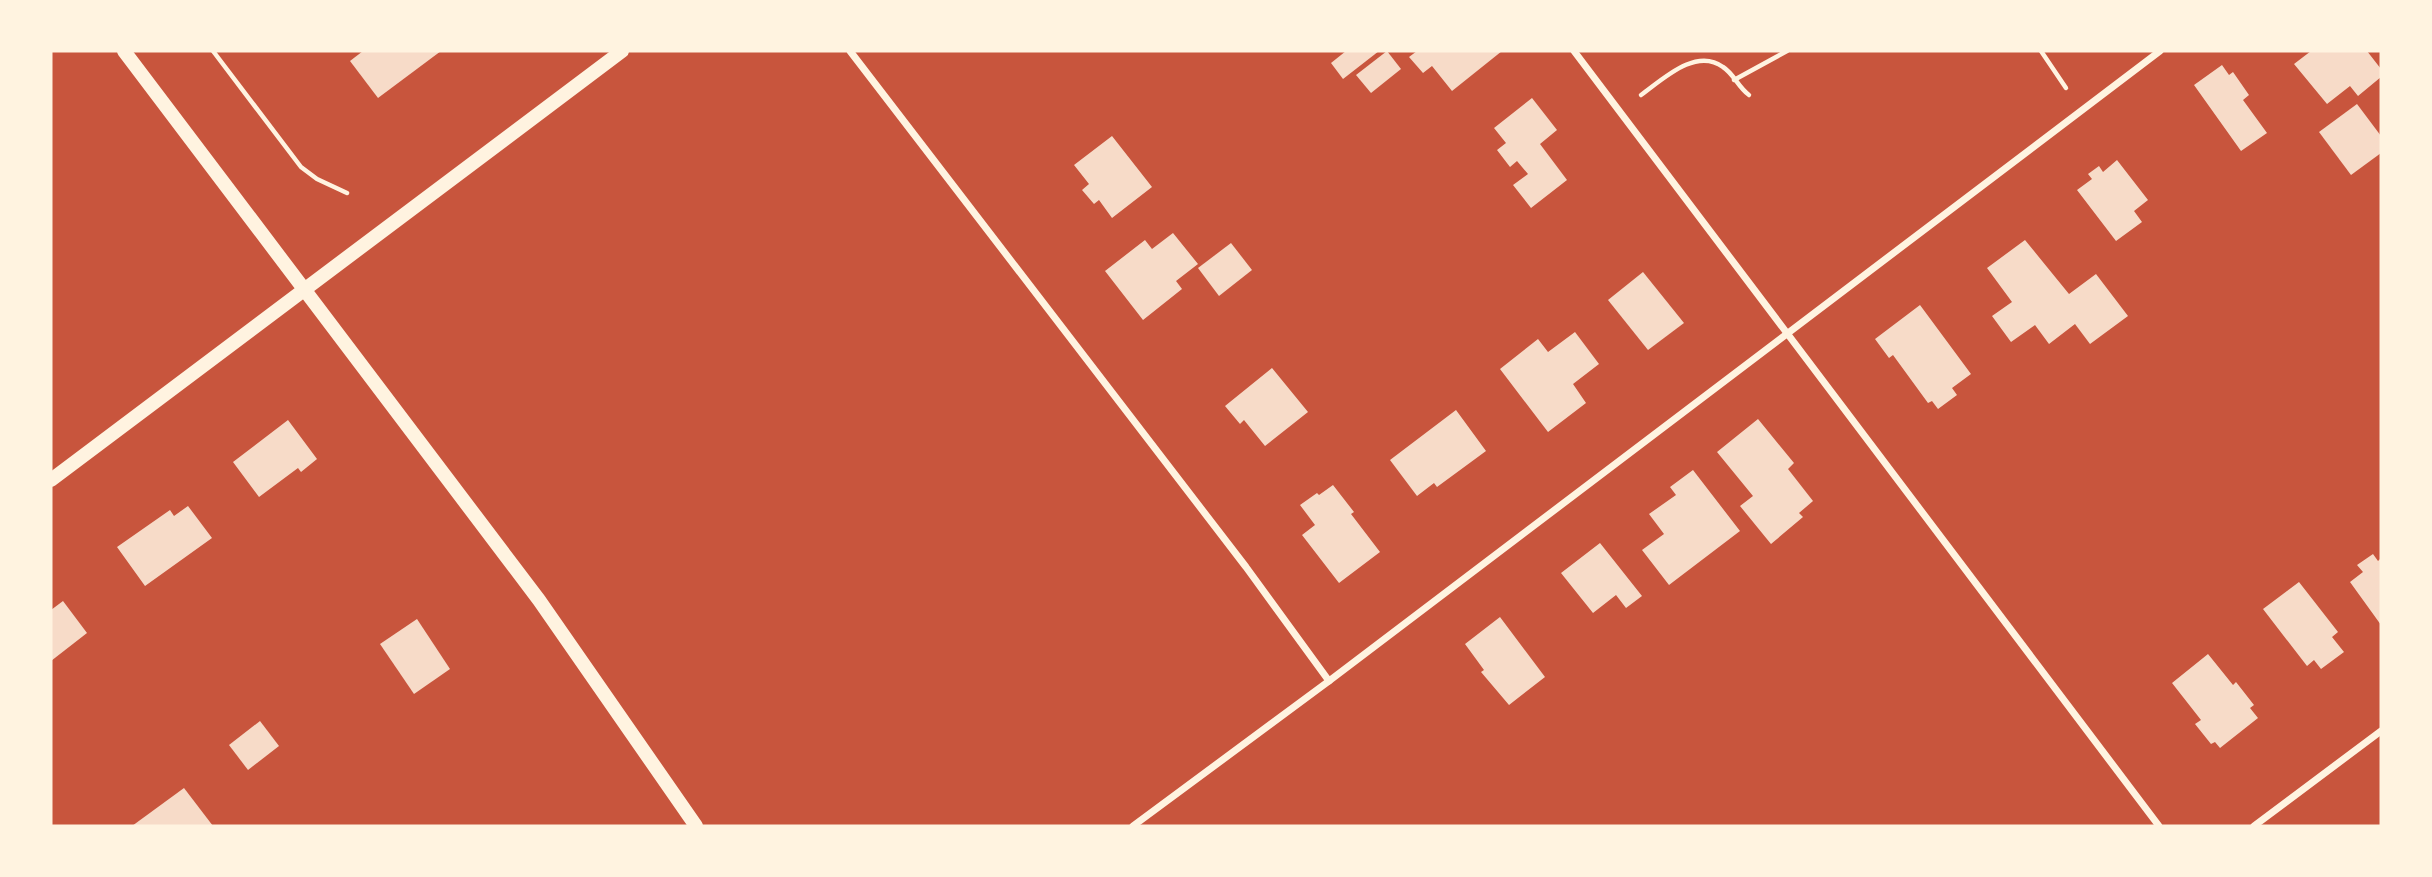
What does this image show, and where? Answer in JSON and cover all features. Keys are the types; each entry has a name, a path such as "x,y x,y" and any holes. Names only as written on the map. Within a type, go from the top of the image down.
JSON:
{"main road":[{"path":"124,51 539,600 696,826"},
{"path":"51,480 622,51"}],"street":[{"path":"850,51 1246,567 1329,681"},
{"path":"1574,51 2159,826"},
{"path":"1133,826 1329,681 2160,51"},
{"path":"2254,826 2381,731"}],"path":[{"path":"213,51 301,167 317,179 347,193"},
{"path":"1734,80 1787,51"},
{"path":"2041,51 2066,88"},
{"path":"1641,95 1694,61 1710,60 1725,68 1749,95"}],"building":[{"path":"363,51 441,51 378,98 350,61"},
{"path":"1346,51 1379,51 1343,79 1331,63"},
{"path":"1387,51 1401,69 1371,93 1356,75"},
{"path":"1417,51 1502,51 1452,91 1432,66 1423,73 1409,57"},
{"path":"2311,51 2367,51 2381,69 2381,77 2358,96 2350,86 2327,104 2294,64"},
{"path":"2222,65 2229,75 2233,72 2249,95 2243,100 2267,133 2241,151 2194,85"},
{"path":"1532,98 1557,130 1540,144 1567,180 1531,208 1513,185 1528,174 1517,161 1510,167 1497,150 1506,143 1494,128"},
{"path":"2357,104 2381,136 2381,153 2351,175 2319,132"},
{"path":"1112,136 1152,187 1112,218 1099,200 1094,204 1082,190 1089,184 1074,165"},
{"path":"2117,160 2148,200 2134,211 2142,222 2116,241 2077,190 2092,179 2088,174 2099,166 2103,172"},
{"path":"1173,233 1198,264 1176,281 1182,289 1143,320 1105,271 1145,240 1152,249"},
{"path":"2025,240 2069,294 2096,274 2128,316 2090,344 2075,324 2049,344 2035,325 2011,342 1992,316 2012,302 1987,268"},
{"path":"1231,243 1252,270 1219,296 1198,268"},
{"path":"1643,272 1684,323 1648,350 1608,300"},
{"path":"1920,305 1971,374 1952,388 1957,395 1938,409 1932,401 1928,403 1893,355 1889,358 1875,339"},
{"path":"1575,332 1599,364 1573,384 1586,403 1548,432 1500,369 1538,339 1548,352"},
{"path":"1272,368 1308,412 1265,446 1244,420 1240,424 1225,406"},
{"path":"1456,410 1486,451 1437,487 1434,483 1417,496 1390,460"},
{"path":"1758,419 1794,463 1788,469 1813,501 1799,513 1803,517 1771,544 1740,506 1753,496 1717,452"},
{"path":"288,420 317,459 301,472 298,468 259,497 233,462"},
{"path":"1693,470 1740,531 1669,585 1642,550 1664,534 1649,514 1676,495 1670,487"},
{"path":"1333,485 1380,552 1339,583 1302,535 1315,525 1300,505"},
{"path":"188,506 212,538 145,586 117,547 170,510 174,516"},
{"path":"1600,543 1642,596 1626,608 1616,595 1593,613 1561,573"},
{"path":"2373,554 2378,561 2381,558 2381,625 2350,582 2363,572 2357,565"},
{"path":"2299,582 2338,632 2332,637 2344,652 2321,669 2314,660 2307,666 2263,609"},
{"path":"63,601 87,633 51,661 51,610"},
{"path":"1500,617 1545,677 1509,705 1481,672 1484,670 1465,644"},
{"path":"417,619 450,669 414,694 380,644"},
{"path":"2208,654 2233,685 2236,682 2254,705 2250,708 2258,718 2220,748 2215,742 2211,744 2195,724 2201,720 2172,683"},
{"path":"260,721 279,746 248,770 229,745"},
{"path":"184,788 213,826 132,826"}]}
